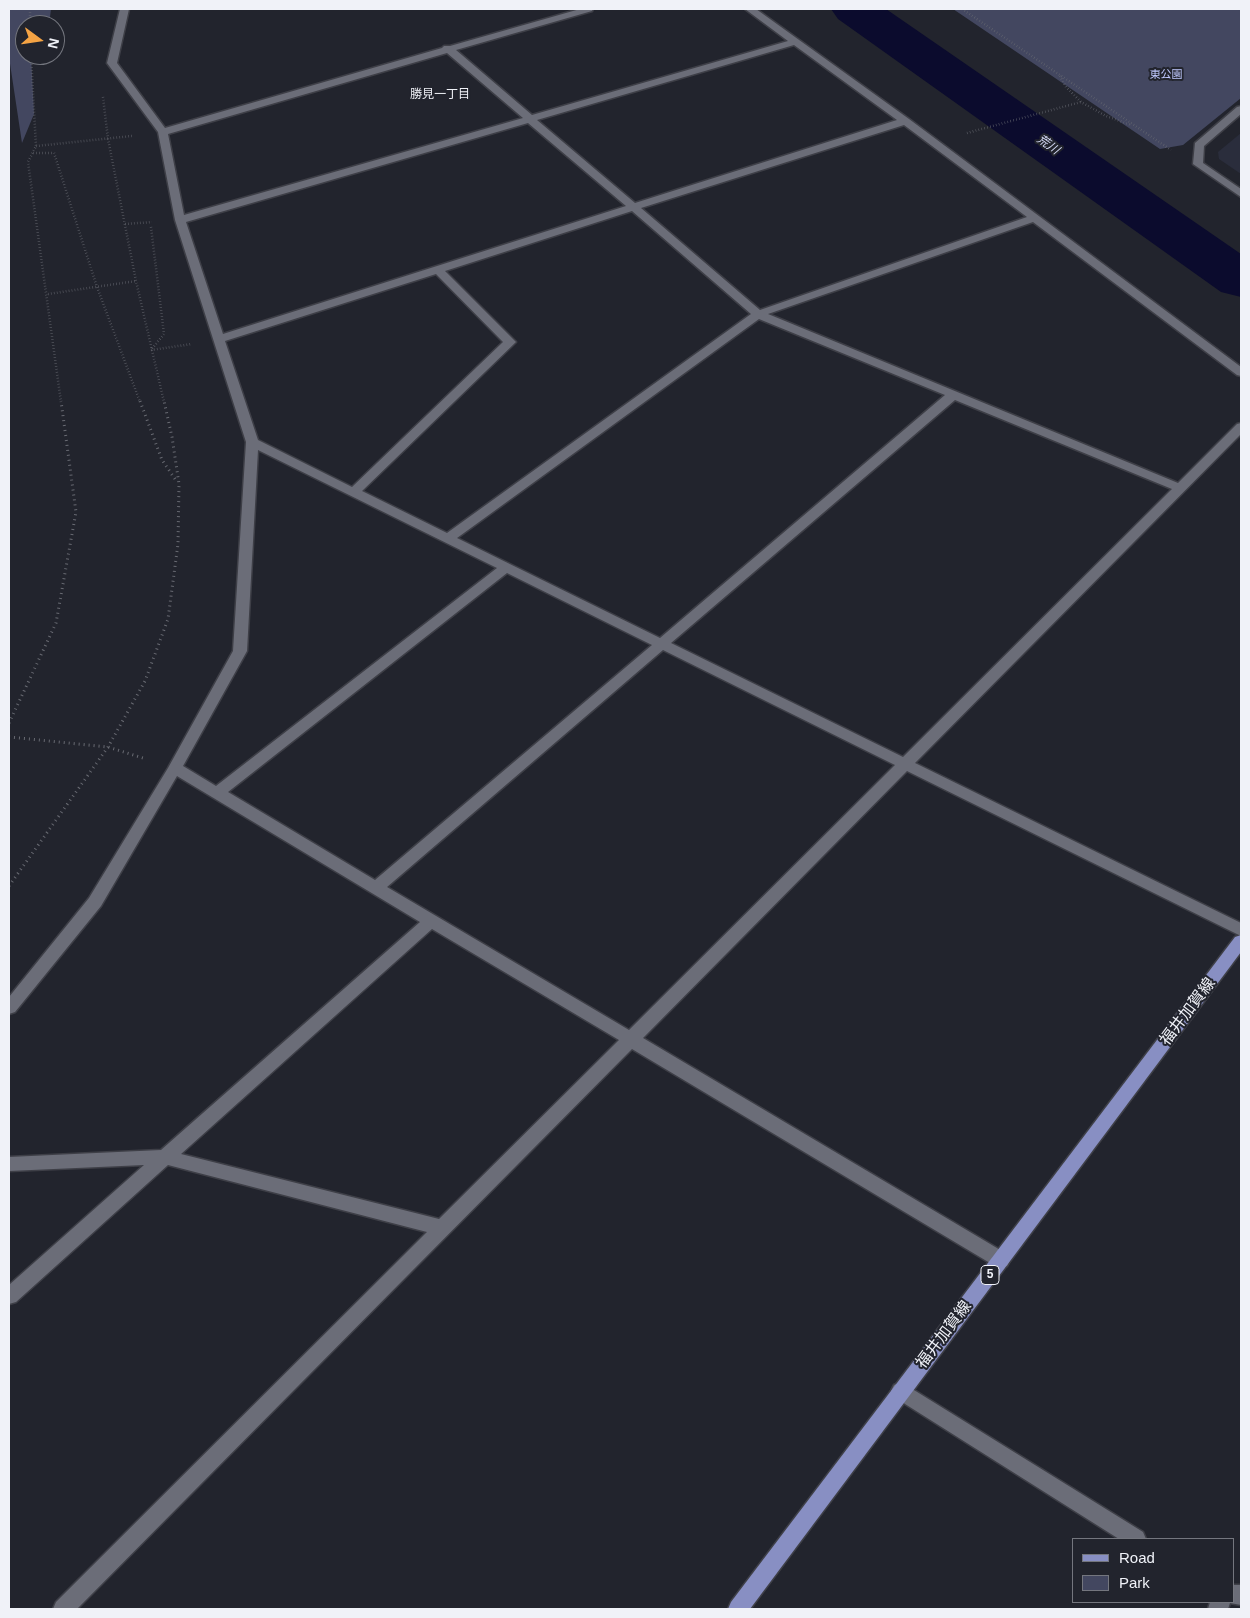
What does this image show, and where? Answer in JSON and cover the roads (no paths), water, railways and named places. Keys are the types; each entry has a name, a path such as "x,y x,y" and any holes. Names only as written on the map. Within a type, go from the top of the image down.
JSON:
{"main road":[{"name":"福井加賀線","path":"738,1609 1241,941"}],"street":[{"path":"9,1008 95,902 175,768 240,651 252,442 180,220 163,132 112,63 124,9"},
{"path":"163,132 447,48 589,9"},
{"path":"750,9 905,121 1241,372"},
{"path":"180,220 796,42"},
{"path":"447,48 758,314 1180,488"},
{"path":"1241,109 1199,145 1198,164 1241,194"},
{"path":"219,339 905,121"},
{"path":"448,538 758,314 1035,218"},
{"path":"354,492 510,342 438,270"},
{"path":"376,888 953,395"},
{"path":"64,1609 1241,427"},
{"path":"252,442 1241,930"},
{"path":"216,793 507,567"},
{"path":"175,768 1001,1260"},
{"path":"9,1296 430,920"},
{"path":"9,1164 165,1157 443,1228"},
{"path":"902,1391 1134,1538"}],"waterway":[{"name":"荒川","path":"855,9 1241,280"}],"district":[{"name":"勝見一丁目","path":"440,95"}],"park label":[{"name":"東公園","path":"1166,75"}]}
